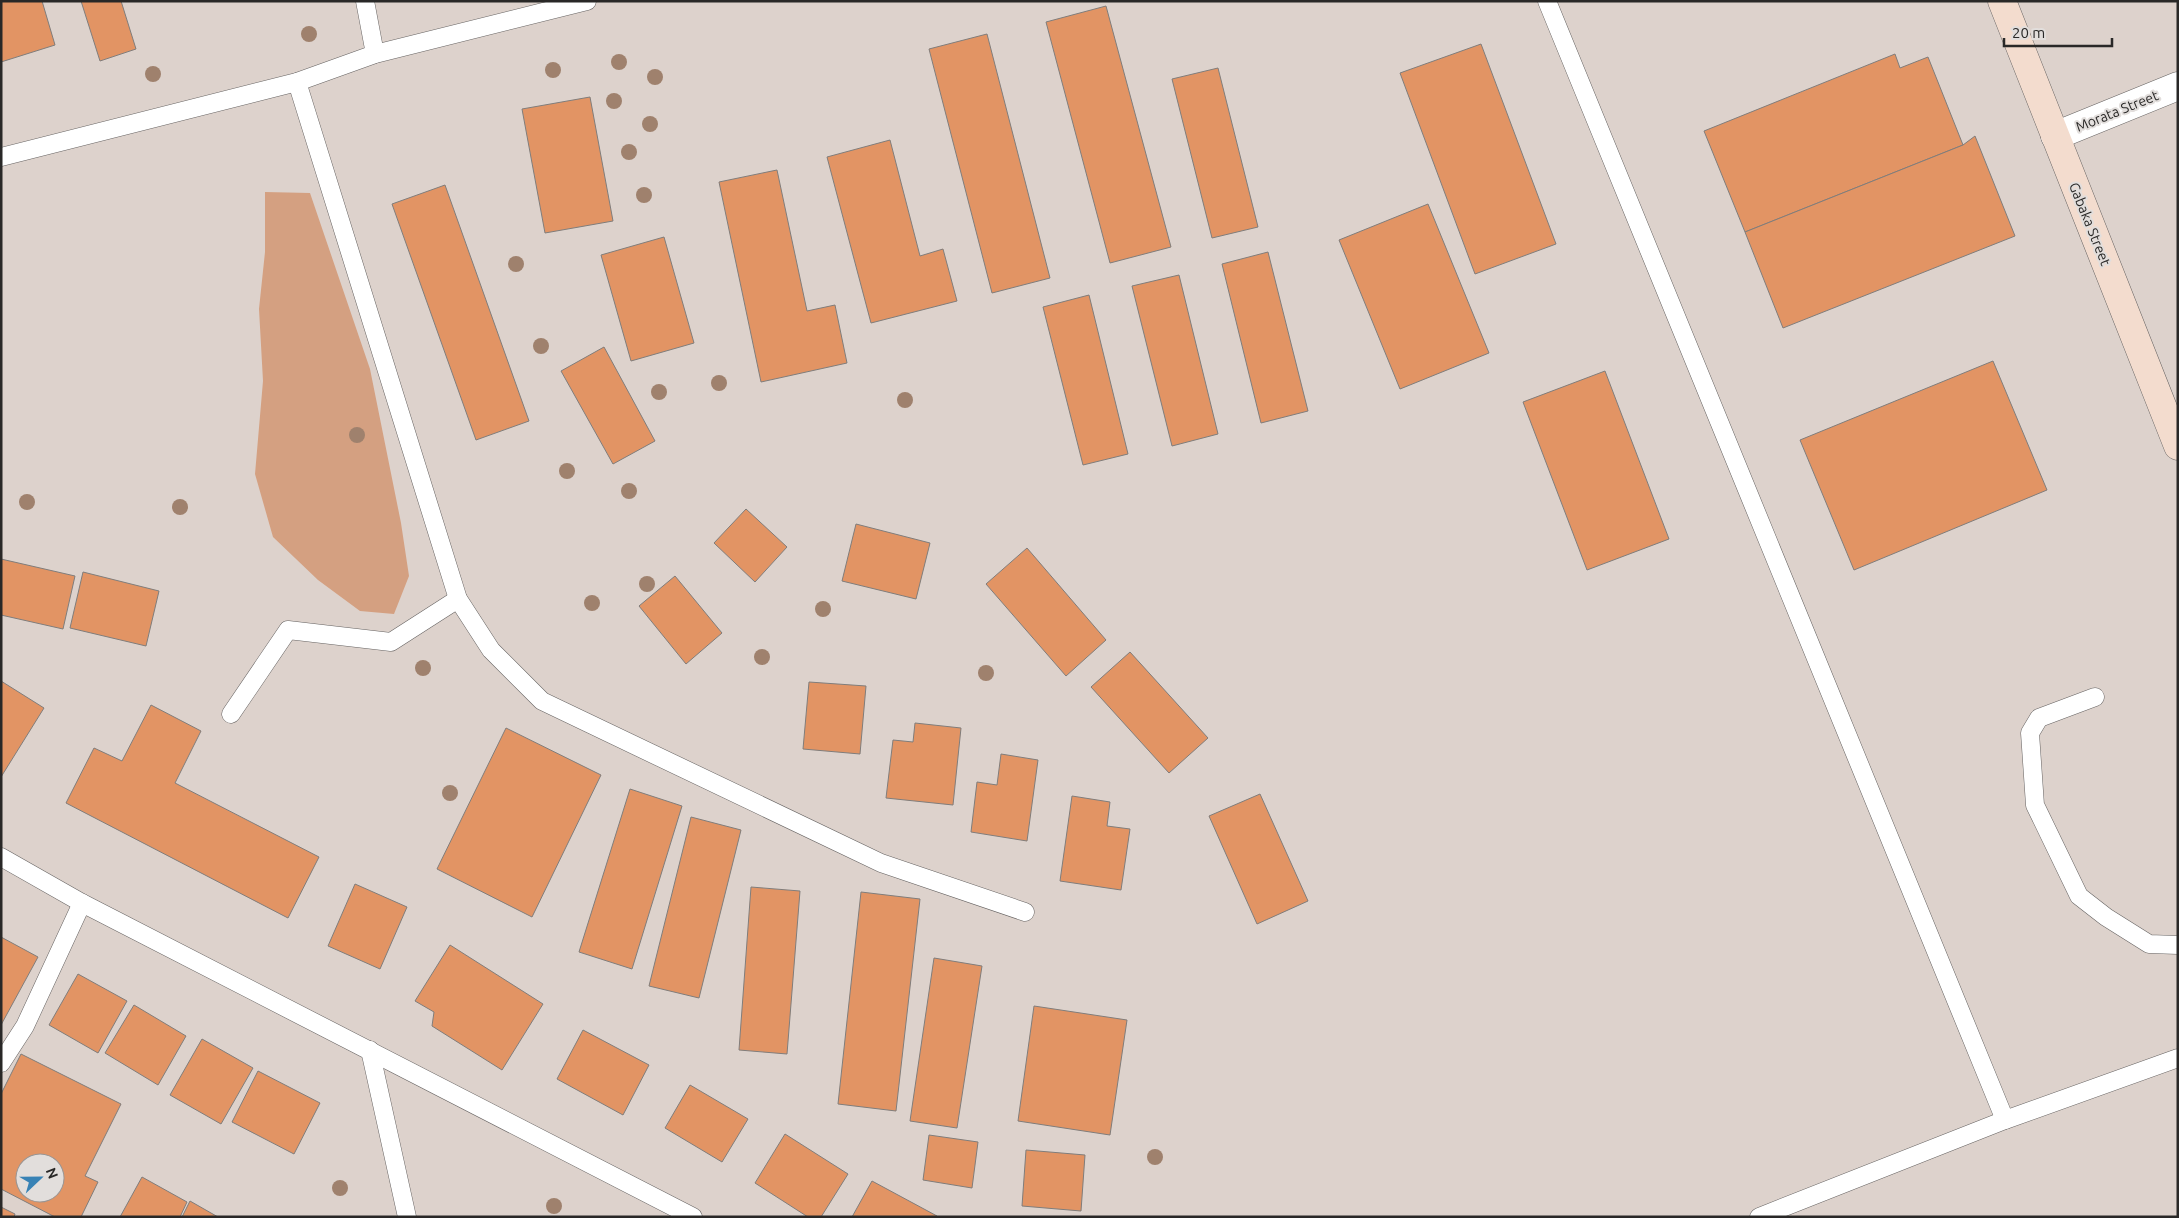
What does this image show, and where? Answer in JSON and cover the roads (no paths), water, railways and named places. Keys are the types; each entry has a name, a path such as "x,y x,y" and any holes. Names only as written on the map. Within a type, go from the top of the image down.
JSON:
{"street":[{"name":"Gabaka Street","path":"2002,1 2178,446"},
{"name":"Morata Street","path":"2055,136 2178,86"}],"lane":[{"path":"365,1 375,54"},
{"path":"1,157 297,82 375,54 587,1"},
{"path":"1547,1 2005,1120"},
{"path":"297,82 458,599 491,650 542,701 881,863 1025,912"},
{"path":"231,714 288,630 391,642 458,599"},
{"path":"2095,697 2039,718 2030,733 2036,805 2079,896 2106,917 2150,944 2178,945"},
{"path":"1,857 82,903 693,1217"},
{"path":"1,1063 25,1026 82,903"},
{"path":"370,1050 407,1217"},
{"path":"1759,1217 2005,1120 2178,1058"}]}
